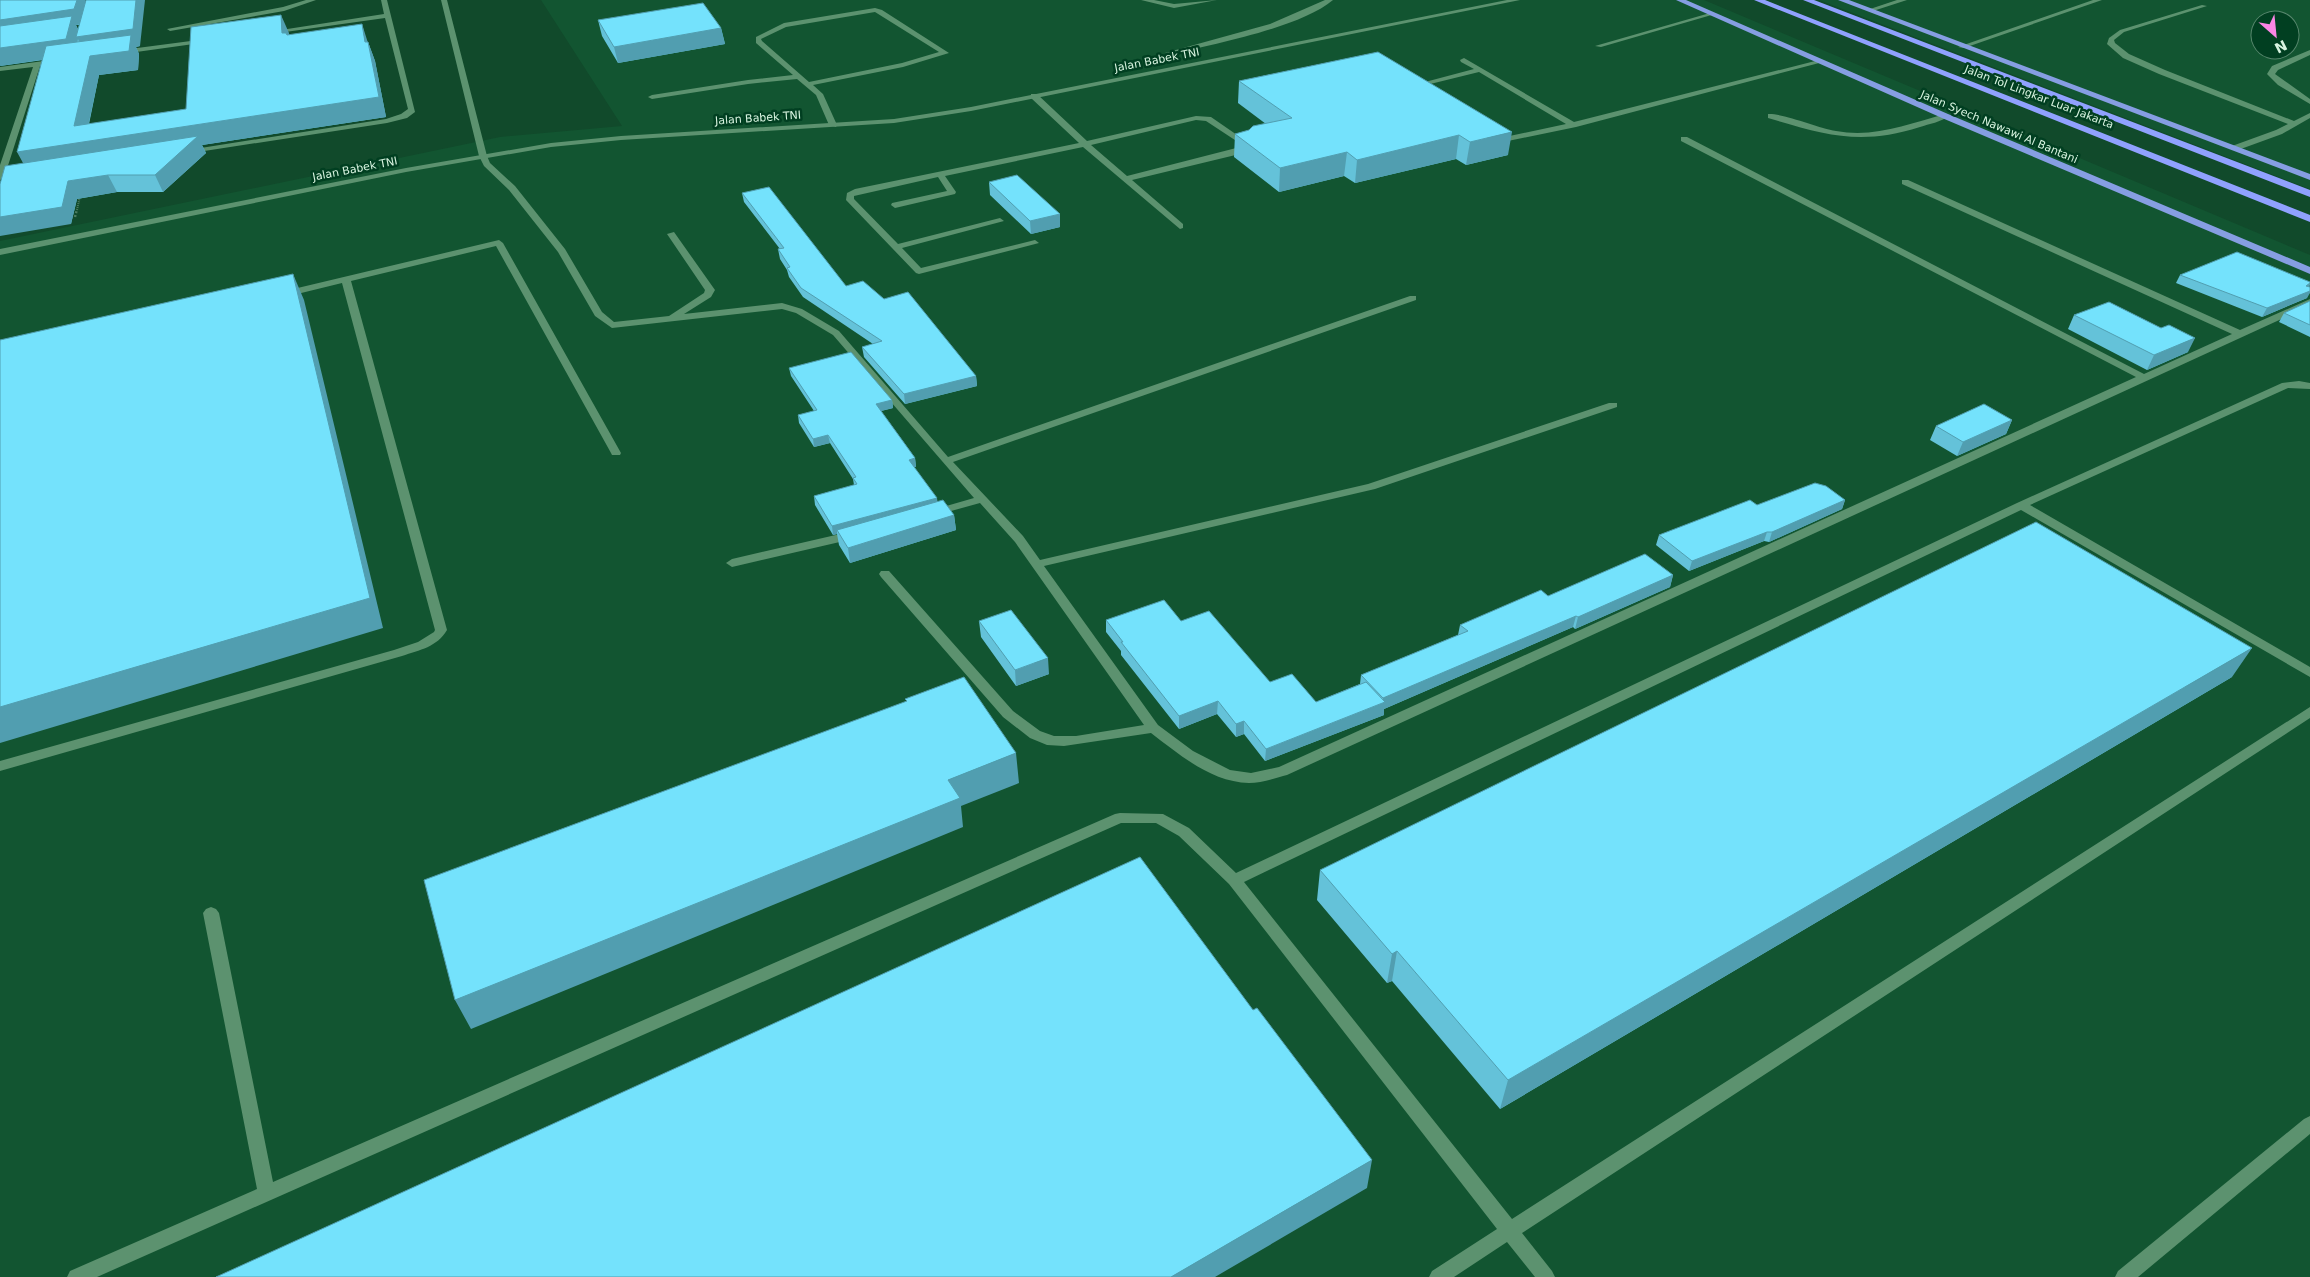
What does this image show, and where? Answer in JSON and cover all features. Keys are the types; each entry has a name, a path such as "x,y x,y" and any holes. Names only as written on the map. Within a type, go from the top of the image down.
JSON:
{"highway":[{"name":"Jalan Syech Nawawi Al Bantani","path":"1680,0 1819,62 2310,271"},
{"path":"1688,0 1696,7"},
{"name":"Jalan Tol Lingkar Luar Jakarta","path":"1758,0 2118,141 2310,220"},
{"name":"Jalan Tol Lingkar Luar Jakarta","path":"1807,0 2156,132 2310,194"},
{"path":"1842,0 1962,47 2310,177"}],"street":[{"path":"170,28 284,9 314,0"},
{"path":"174,154 387,121 408,114 412,110 384,0"},
{"path":"444,0 483,156 487,164 512,188 562,251 580,280 588,299 603,320 612,325 668,320 772,305 798,311 836,333 1038,564 1153,728 1188,754 1227,775 1251,778 1282,772 2310,302"},
{"path":"1144,0 1174,6 1214,0"},
{"path":"1169,54 1273,27 1307,14 1330,0"},
{"name":"Jalan Babek TNI","path":"0,252 483,156 551,145 621,138 894,121 1034,96 1516,0"},
{"path":"1870,10 1904,0"},
{"path":"1962,47 2099,0"},
{"path":"2204,6 2122,30 2111,39 2111,44 2126,56 2162,72 2294,124"},
{"path":"808,84 902,65 945,53 880,11 875,10 784,25 758,38 758,42 819,94 833,125"},
{"path":"1599,46 1712,14"},
{"path":"261,33 387,16"},
{"path":"116,53 213,40"},
{"path":"2310,52 2275,68 2271,74 2310,102"},
{"path":"0,69 70,59"},
{"path":"1464,60 1573,125"},
{"path":"1503,140 1573,125 1819,62"},
{"path":"10,180 0,180 36,64"},
{"path":"1405,88 1480,70"},
{"path":"652,97 748,82 800,77"},
{"path":"1034,96 1180,226"},
{"path":"2234,148 2294,124 2310,115"},
{"path":"1771,116 1833,133 1859,136 1880,135 1945,116"},
{"path":"1035,243 923,272 916,268 850,200 850,196 855,192 1086,144 1200,118 1208,119 1249,146 1245,150 1126,179"},
{"path":"1684,139 2145,378"},
{"path":"895,205 952,192 941,175"},
{"path":"1904,182 2241,334"},
{"path":"896,247 1000,221"},
{"path":"668,320 708,295 710,290 671,234"},
{"path":"279,296 499,243 616,454"},
{"path":"0,766 422,645 440,634 441,630 346,280"},
{"path":"946,461 1413,298"},
{"path":"1234,880 2022,505 2286,385 2299,384 2310,386"},
{"path":"1038,564 1371,487 1613,405"},
{"path":"920,517 983,499"},
{"path":"2022,505 2310,673"},
{"path":"732,563 865,532"},
{"path":"885,574 1008,714 1028,731 1053,741 1153,728"},
{"path":"1438,1277 2310,712"},
{"path":"76,1277 1120,818 1158,818 1184,832 1234,880 1546,1277"},
{"path":"211,913 267,1194"},
{"path":"2124,1277 2310,1124"}],"path":[{"path":"75,219 82,192"}],"shaded area":[{"path":"541,0 1704,0 2310,255 2310,1277 0,1277 0,241 500,137 622,126"},
{"path":"1819,0 2310,0 2310,189"}],"building":[{"path":"0,0 77,0 74,9 0,20"},
{"path":"86,0 136,0 133,29 76,37"},
{"path":"703,3 721,28 614,47 598,20"},
{"path":"281,15 282,33 287,35 362,24 365,42 368,42 379,97 17,152 46,46 131,35 129,51 90,56 74,126 186,109 191,27"},
{"path":"72,16 66,39 0,48 0,26"},
{"path":"1378,52 1512,132 1470,142 1459,135 1357,160 1347,152 1280,168 1235,134 1249,130 1253,126 1292,118 1239,81"},
{"path":"198,136 155,175 108,175 68,181 62,207 0,217 0,184 5,166"},
{"path":"1017,175 1060,214 1030,221 989,182"},
{"path":"769,187 846,286 863,281 884,299 908,292 976,376 904,394 862,347 882,341 801,288 787,268 790,267 778,249 784,248 742,193"},
{"path":"2237,252 2310,282 2306,286 2310,287 2310,291 2267,308 2180,275"},
{"path":"293,274 370,598 0,707 0,340"},
{"path":"2310,301 2310,325 2284,313"},
{"path":"2109,302 2161,328 2169,325 2195,338 2154,355 2074,315"},
{"path":"851,352 892,400 876,404 915,458 909,460 937,498 832,526 814,496 857,484 853,478 856,477 828,435 813,439 798,415 817,410 789,368"},
{"path":"1984,404 2012,420 1963,442 1936,426"},
{"path":"1815,483 1826,486 1845,500 1772,532 1767,532 1692,561 1659,535 1750,500 1757,505"},
{"path":"943,500 954,515 848,548 837,530"},
{"path":"2036,522 2252,648 1508,1080 1397,951 1392,954 1320,870"},
{"path":"1645,554 1673,575 1578,617 1576,616 1383,698 1361,675 1468,631 1460,625 1541,590 1548,596"},
{"path":"1164,600 1181,621 1209,611 1270,682 1292,674 1316,702 1366,682 1385,702 1266,749 1244,721 1236,724 1218,701 1179,716 1106,620"},
{"path":"1011,610 1048,658 1015,670 979,621"},
{"path":"964,677 1016,753 948,780 960,798 455,1000 424,880 907,701 905,699"},
{"path":"1140,857 1253,1010 1257,1008 1372,1160 1171,1277 216,1277"}]}
